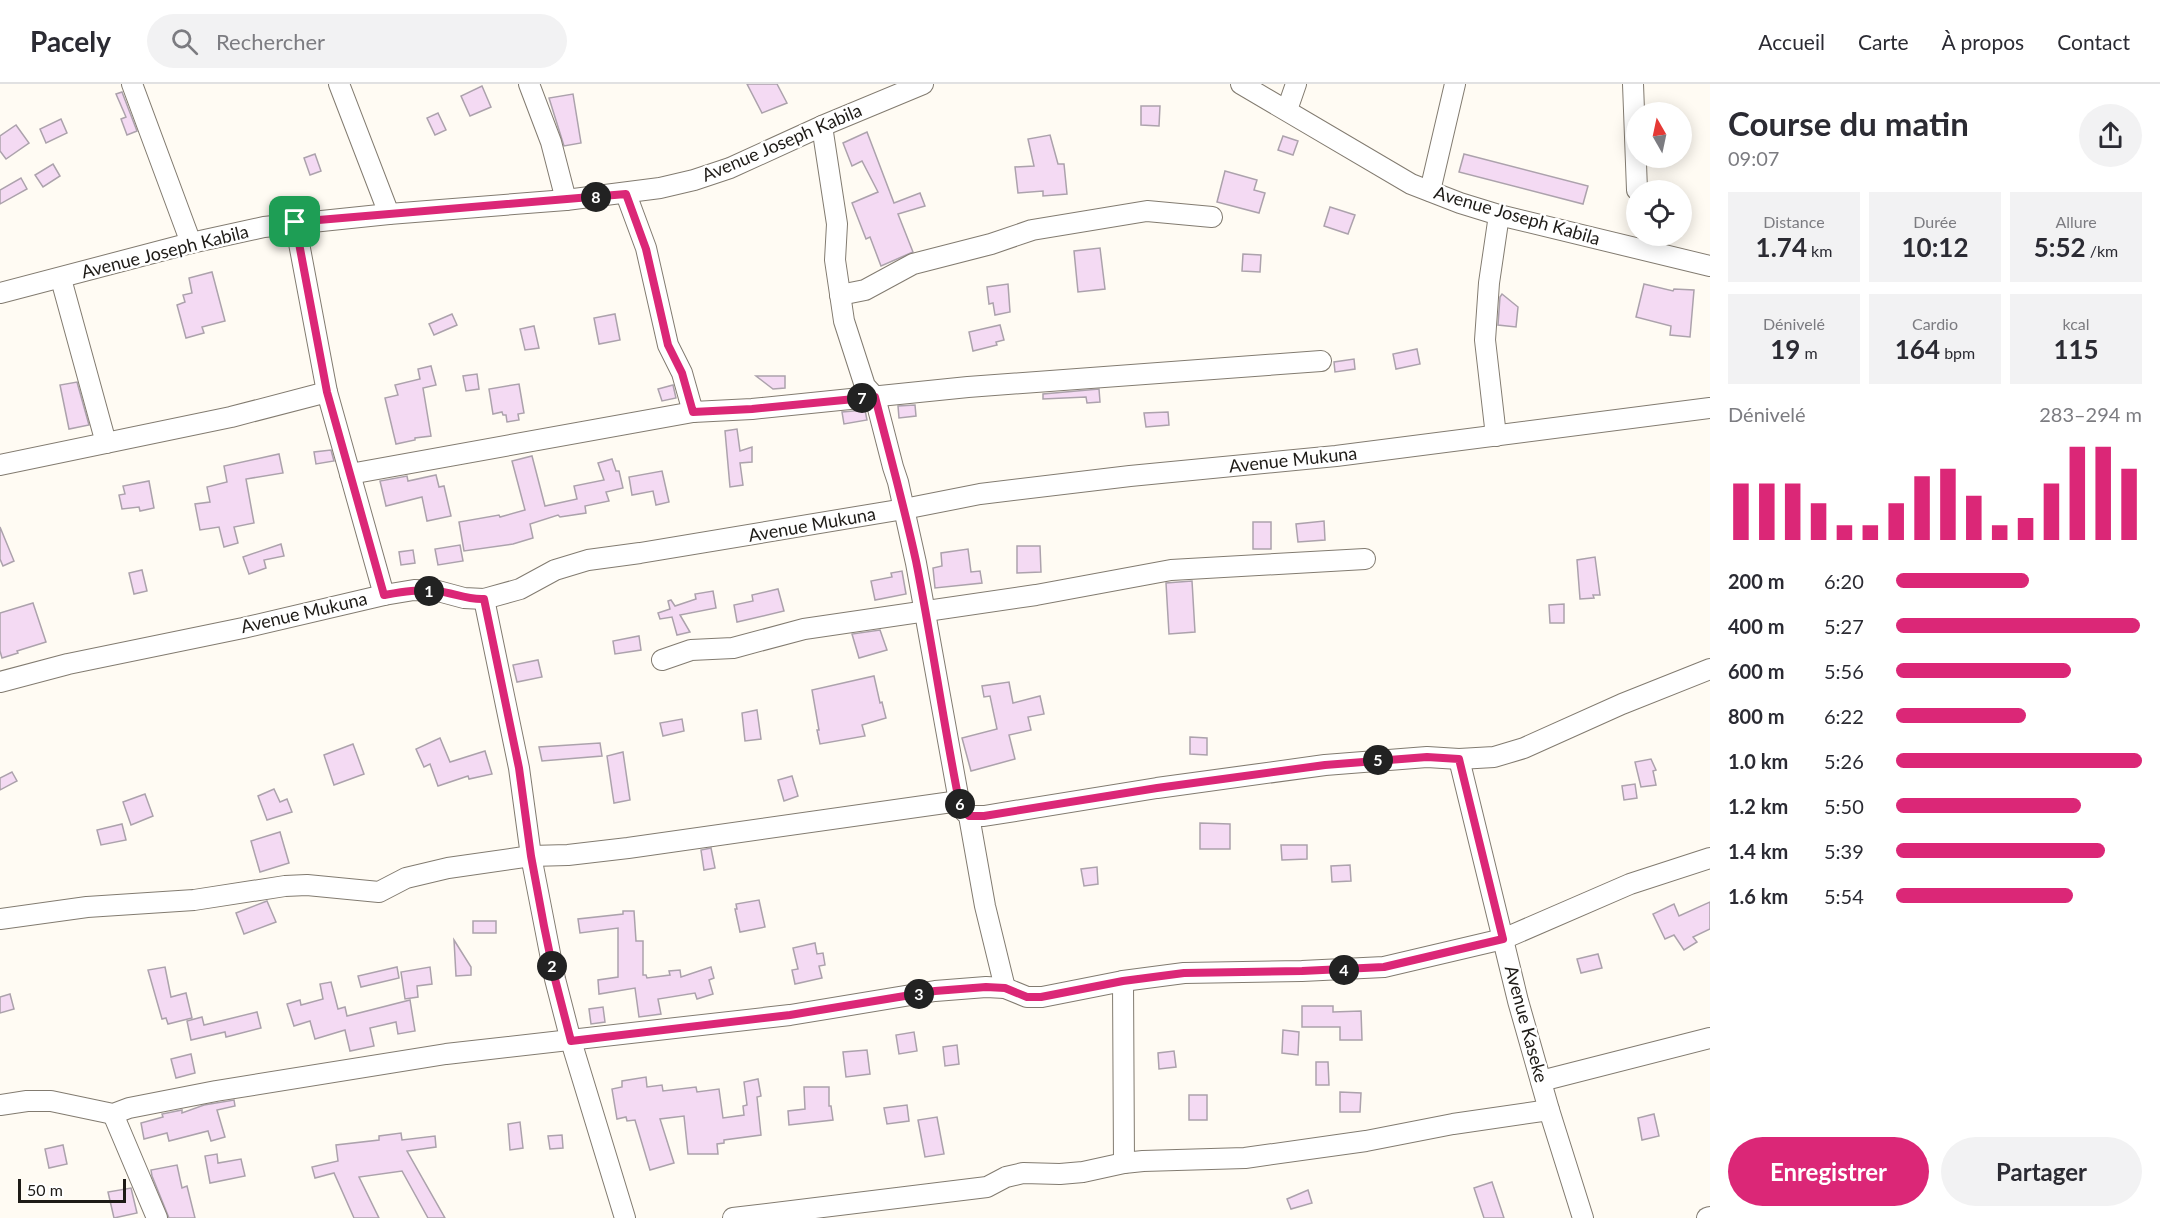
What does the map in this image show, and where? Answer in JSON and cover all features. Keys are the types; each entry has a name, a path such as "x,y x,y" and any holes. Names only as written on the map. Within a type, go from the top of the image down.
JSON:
{"street":[{"path":"132,84 191,243"},
{"path":"339,84 389,214"},
{"path":"529,84 551,142 566,200"},
{"name":"Avenue Joseph Kabila","path":"0,293 61,279 191,243 264,227 295,222 626,194 694,180 730,168 922,84"},
{"name":"Avenue Joseph Kabila","path":"1241,84 1396,176 1430,191 1460,203 1499,214 1626,239"},
{"path":"1287,110 1296,84"},
{"path":"1430,191 1455,84"},
{"path":"1633,84 1637,180"},
{"path":"822,126 837,224 835,260 844,321 865,386 875,397 904,509 964,808 1005,988"},
{"path":"626,194 646,249 668,345 682,373 693,412"},
{"path":"840,295 865,290 914,264 992,244 1032,230 1147,210 1212,217"},
{"path":"1496,436 1485,340 1489,283 1499,214"},
{"path":"295,222 327,392 384,595"},
{"name":"Avenue Joseph Kabila","path":"1651,246 1710,266"},
{"path":"61,279 106,443"},
{"path":"350,474 693,412 752,409 968,387 1321,361"},
{"path":"0,465 231,417 327,392"},
{"name":"Avenue Mukuna","path":"0,682 68,664 254,626 384,595 414,590 438,591 473,600 484,599 520,589 555,570 588,560 640,554 980,494 1336,456 1710,408"},
{"path":"662,660 691,650 733,648 804,629 1088,587 1171,570 1365,559"},
{"path":"484,599 519,768 531,856 555,979 571,1041 625,1218"},
{"path":"0,919 87,907 194,900 285,886 307,885 379,892 401,880 434,871 531,856 568,855 964,808 984,816 1157,788 1325,765 1427,757 1459,759 1494,757 1524,748 1622,704 1710,669"},
{"name":"Avenue Kaseke","path":"1459,759 1541,1081 1583,1218"},
{"path":"0,1105 27,1101 51,1101 113,1114 165,1101 446,1054 790,1015 935,991 986,987 1005,988 1027,997 1041,997 1123,981 1184,973 1384,967 1503,939 1610,891 1710,858"},
{"path":"1123,981 1124,1163"},
{"path":"1541,1081 1710,1038"},
{"path":"733,1218 987,1187 1006,1177 1023,1173 1060,1174 1102,1169 1124,1163 1245,1158 1366,1141 1453,1124 1549,1110"},
{"path":"113,1114 157,1218"}],"building":[{"path":"747,84 777,84 787,103 762,113"},
{"path":"482,86 491,107 470,116 461,96"},
{"path":"122,92 137,131 127,135 121,119 126,117 116,94"},
{"path":"573,94 581,143 564,146 549,98"},
{"path":"1141,106 1160,106 1159,126 1141,125"},
{"path":"438,113 446,130 435,135 427,118"},
{"path":"61,119 67,133 46,143 40,129"},
{"path":"16,125 29,143 6,159 0,151 0,136"},
{"path":"867,132 894,203 920,193 925,206 898,214 913,252 881,266 870,237 866,239 852,203 878,192 862,161 852,166 843,143"},
{"path":"1050,135 1058,164 1064,164 1067,194 1043,196 1043,191 1018,193 1015,167 1034,166 1028,139"},
{"path":"1283,136 1298,141 1293,155 1278,150"},
{"path":"315,154 321,171 310,175 304,158"},
{"path":"1464,154 1588,186 1583,204 1459,172"},
{"path":"53,164 60,176 43,187 35,175"},
{"path":"1225,171 1257,180 1254,190 1265,193 1259,213 1217,202"},
{"path":"21,178 27,189 0,204 0,190"},
{"path":"1330,207 1355,215 1348,234 1324,226"},
{"path":"1100,248 1105,289 1078,292 1074,251"},
{"path":"1243,254 1261,255 1260,272 1242,271"},
{"path":"212,272 225,321 202,327 204,333 186,338 177,305 185,302 183,295 192,293 189,278"},
{"path":"1008,284 1010,312 995,315 993,303 989,304 987,287"},
{"path":"1644,284 1673,291 1674,289 1694,290 1690,337 1670,335 1671,326 1636,317"},
{"path":"1502,294 1518,307 1516,327 1498,325"},
{"path":"452,314 457,325 434,335 429,324"},
{"path":"615,314 620,340 599,344 594,318"},
{"path":"1000,325 1004,340 996,342 997,345 973,351 969,332"},
{"path":"534,326 539,348 525,350 520,329"},
{"path":"1417,349 1420,364 1396,369 1393,354"},
{"path":"1354,359 1355,369 1335,372 1334,362"},
{"path":"431,366 436,385 423,388 431,436 396,444 385,398 398,395 395,385 420,379 418,369"},
{"path":"477,374 479,389 466,391 463,376"},
{"path":"756,376 785,376 785,388 773,389"},
{"path":"77,382 89,425 69,429 60,385"},
{"path":"519,384 524,413 518,414 519,420 507,422 506,415 502,412 493,414 489,389"},
{"path":"673,385 676,398 662,401 658,389"},
{"path":"1099,389 1100,402 1087,403 1086,397 1043,399 1043,394"},
{"path":"915,405 916,416 899,418 898,406"},
{"path":"865,410 867,420 844,424 842,412"},
{"path":"1168,412 1169,425 1146,427 1144,413"},
{"path":"737,429 740,451 752,447 752,462 740,463 743,485 730,487 725,431"},
{"path":"331,450 334,461 316,464 314,452"},
{"path":"279,454 283,473 246,479 254,523 234,527 238,543 224,547 219,527 200,530 195,504 210,502 207,487 227,482 224,466"},
{"path":"532,456 545,506 577,499 574,486 604,480 598,463 612,459 616,471 619,471 623,488 606,492 609,501 585,506 586,513 560,517 558,515 530,524 533,538 513,544 464,551 459,522 499,515 500,517 525,510 512,461"},
{"path":"662,471 669,502 656,505 653,491 632,495 629,477"},
{"path":"436,475 439,487 444,486 451,516 427,521 422,497 386,506 380,481 407,476 408,481"},
{"path":"149,481 154,508 140,511 139,507 122,509 119,495 125,494 123,486"},
{"path":"1324,521 1325,540 1298,542 1296,524"},
{"path":"1253,522 1271,522 1271,549 1253,549"},
{"path":"0,527 14,561 3,566 0,559"},
{"path":"281,544 284,556 264,560 266,568 249,574 243,557"},
{"path":"460,545 463,561 438,565 435,549"},
{"path":"1017,546 1040,546 1041,572 1017,573"},
{"path":"968,549 971,572 980,571 982,583 935,588 933,568 942,566 941,553"},
{"path":"413,550 415,563 401,565 399,552"},
{"path":"1595,557 1600,595 1580,599 1577,560"},
{"path":"142,570 147,591 134,594 129,573"},
{"path":"902,571 906,594 875,600 871,581 892,577 891,573"},
{"path":"1192,581 1195,632 1169,634 1166,583"},
{"path":"778,589 784,611 737,622 734,605 753,601 752,595"},
{"path":"713,591 716,608 680,615 690,632 677,635 672,617 660,619 658,613 670,609 668,601 671,600 675,606 696,599 695,594"},
{"path":"33,603 46,642 2,658 0,613"},
{"path":"1564,604 1564,623 1550,623 1549,605"},
{"path":"880,630 887,650 859,658 852,634"},
{"path":"639,636 641,650 615,654 613,641"},
{"path":"538,660 542,677 517,682 513,665"},
{"path":"874,676 886,718 862,725 865,736 820,744 812,690"},
{"path":"1009,682 1013,703 1040,696 1044,714 1028,717 1031,730 1009,735 1015,759 971,771 962,738 997,729 990,696 984,697 982,686"},
{"path":"757,710 761,739 745,741 742,713"},
{"path":"682,719 684,731 663,736 660,723"},
{"path":"1190,737 1207,738 1207,755 1190,754"},
{"path":"440,738 450,762 485,751 492,774 469,779 468,776 438,786 430,764 424,767 416,749"},
{"path":"600,743 602,756 542,761 539,747"},
{"path":"353,744 364,774 334,785 324,755"},
{"path":"623,752 630,800 614,803 607,756"},
{"path":"1651,759 1656,770 1653,771 1656,785 1641,787 1635,762"},
{"path":"12,772 17,781 0,790 0,778"},
{"path":"792,776 798,796 784,801 778,780"},
{"path":"1635,784 1637,798 1624,800 1622,786"},
{"path":"274,789 280,802 287,799 292,812 267,820 258,796"},
{"path":"145,794 153,816 131,825 123,802"},
{"path":"1200,823 1230,824 1230,849 1200,849"},
{"path":"122,824 126,840 101,845 97,830"},
{"path":"280,832 289,863 260,872 251,841"},
{"path":"1281,845 1307,845 1307,859 1282,860"},
{"path":"711,848 715,868 704,870 701,850"},
{"path":"1350,865 1351,881 1332,882 1331,866"},
{"path":"1097,867 1098,884 1084,886 1081,869"},
{"path":"759,900 765,927 740,932 736,904"},
{"path":"267,901 276,922 244,934 236,913"},
{"path":"1710,902 1710,929 1693,937 1697,942 1684,950 1674,935 1665,939 1653,914 1674,904 1679,916"},
{"path":"623,911 634,911 636,941 643,941 643,975 647,978 670,975 669,971 680,970 681,977 711,967 714,978 709,980 713,994 697,999 695,993 658,999 661,1014 639,1017 635,988 599,994 598,980 618,977 618,928 580,933 578,919 623,914"},
{"path":"473,921 496,921 496,933 473,933"},
{"path":"454,940 471,967 471,975 456,976"},
{"path":"815,943 817,954 823,953 825,965 819,966 822,978 795,984 792,970 798,969 793,948"},
{"path":"1598,954 1602,968 1581,973 1577,959"},
{"path":"165,967 171,997 186,993 192,1018 168,1024 166,1018 162,1019 148,970"},
{"path":"397,967 399,978 361,987 358,976"},
{"path":"430,967 432,984 417,986 418,997 405,999 401,972"},
{"path":"331,982 338,1009 345,1007 347,1016 410,1000 415,1031 398,1034 396,1022 370,1028 374,1046 350,1051 345,1030 315,1039 310,1021 294,1026 287,1004 300,1000 301,1005 323,999 320,984"},
{"path":"10,994 14,1009 0,1013 0,997"},
{"path":"1302,1006 1333,1006 1333,1012 1361,1011 1362,1040 1340,1040 1340,1027 1302,1027"},
{"path":"603,1007 605,1022 591,1024 589,1009"},
{"path":"257,1012 261,1028 226,1037 225,1032 191,1040 187,1021 202,1017 204,1025"},
{"path":"1283,1030 1299,1032 1298,1055 1282,1053"},
{"path":"914,1032 917,1051 899,1054 896,1035"},
{"path":"957,1045 959,1064 945,1066 943,1047"},
{"path":"867,1050 870,1074 846,1077 843,1052"},
{"path":"1174,1051 1176,1067 1159,1069 1158,1053"},
{"path":"191,1054 195,1073 176,1078 171,1059"},
{"path":"1316,1062 1328,1062 1329,1085 1316,1085"},
{"path":"646,1077 647,1087 662,1085 663,1091 696,1087 697,1092 719,1089 723,1118 744,1115 743,1106 747,1105 744,1082 758,1079 761,1096 757,1097 761,1135 724,1140 724,1143 717,1144 718,1154 688,1154 684,1116 660,1119 674,1163 650,1170 635,1120 627,1121 626,1117 617,1119 612,1089 622,1087 622,1081"},
{"path":"804,1087 829,1087 829,1106 831,1106 833,1120 789,1125 788,1111 805,1109"},
{"path":"1340,1092 1361,1093 1360,1112 1340,1112"},
{"path":"1189,1095 1207,1095 1207,1120 1189,1120"},
{"path":"234,1100 235,1106 217,1110 225,1137 211,1141 208,1131 169,1141 167,1133 144,1139 141,1123 163,1117 162,1114 182,1110 182,1113 204,1105"},
{"path":"907,1105 909,1121 887,1124 884,1108"},
{"path":"1654,1114 1659,1136 1642,1140 1638,1118"},
{"path":"937,1117 944,1154 925,1157 918,1120"},
{"path":"520,1122 523,1148 510,1150 508,1124"},
{"path":"401,1133 402,1140 435,1136 436,1147 407,1151 445,1218 428,1218 402,1171 359,1177 379,1218 354,1218 334,1173 315,1178 312,1167 338,1161 336,1145 379,1140 379,1136"},
{"path":"562,1135 563,1148 550,1149 548,1136"},
{"path":"63,1145 67,1164 49,1168 45,1149"},
{"path":"217,1154 218,1163 241,1159 245,1176 210,1183 205,1156"},
{"path":"177,1165 182,1188 187,1186 195,1218 169,1218 152,1176 151,1170"},
{"path":"1492,1182 1504,1218 1484,1218 1474,1188"},
{"path":"131,1188 137,1213 114,1218 108,1192"},
{"path":"1308,1190 1312,1203 1291,1209 1287,1199"}],"route":[{"path":"626,194 638,223 653,274 668,345 682,373 693,412 752,409 875,397 898,482 916,563 959,801 962,810 969,816 984,816 1157,788 1325,765 1442,756 1459,759 1503,939 1384,967 1160,975 1041,997 1027,997 1005,988 986,987 935,991 790,1015 571,1041 544,926 531,856 519,768 484,599 473,600 438,591 414,590 384,595 327,392 295,222 626,194"}]}
